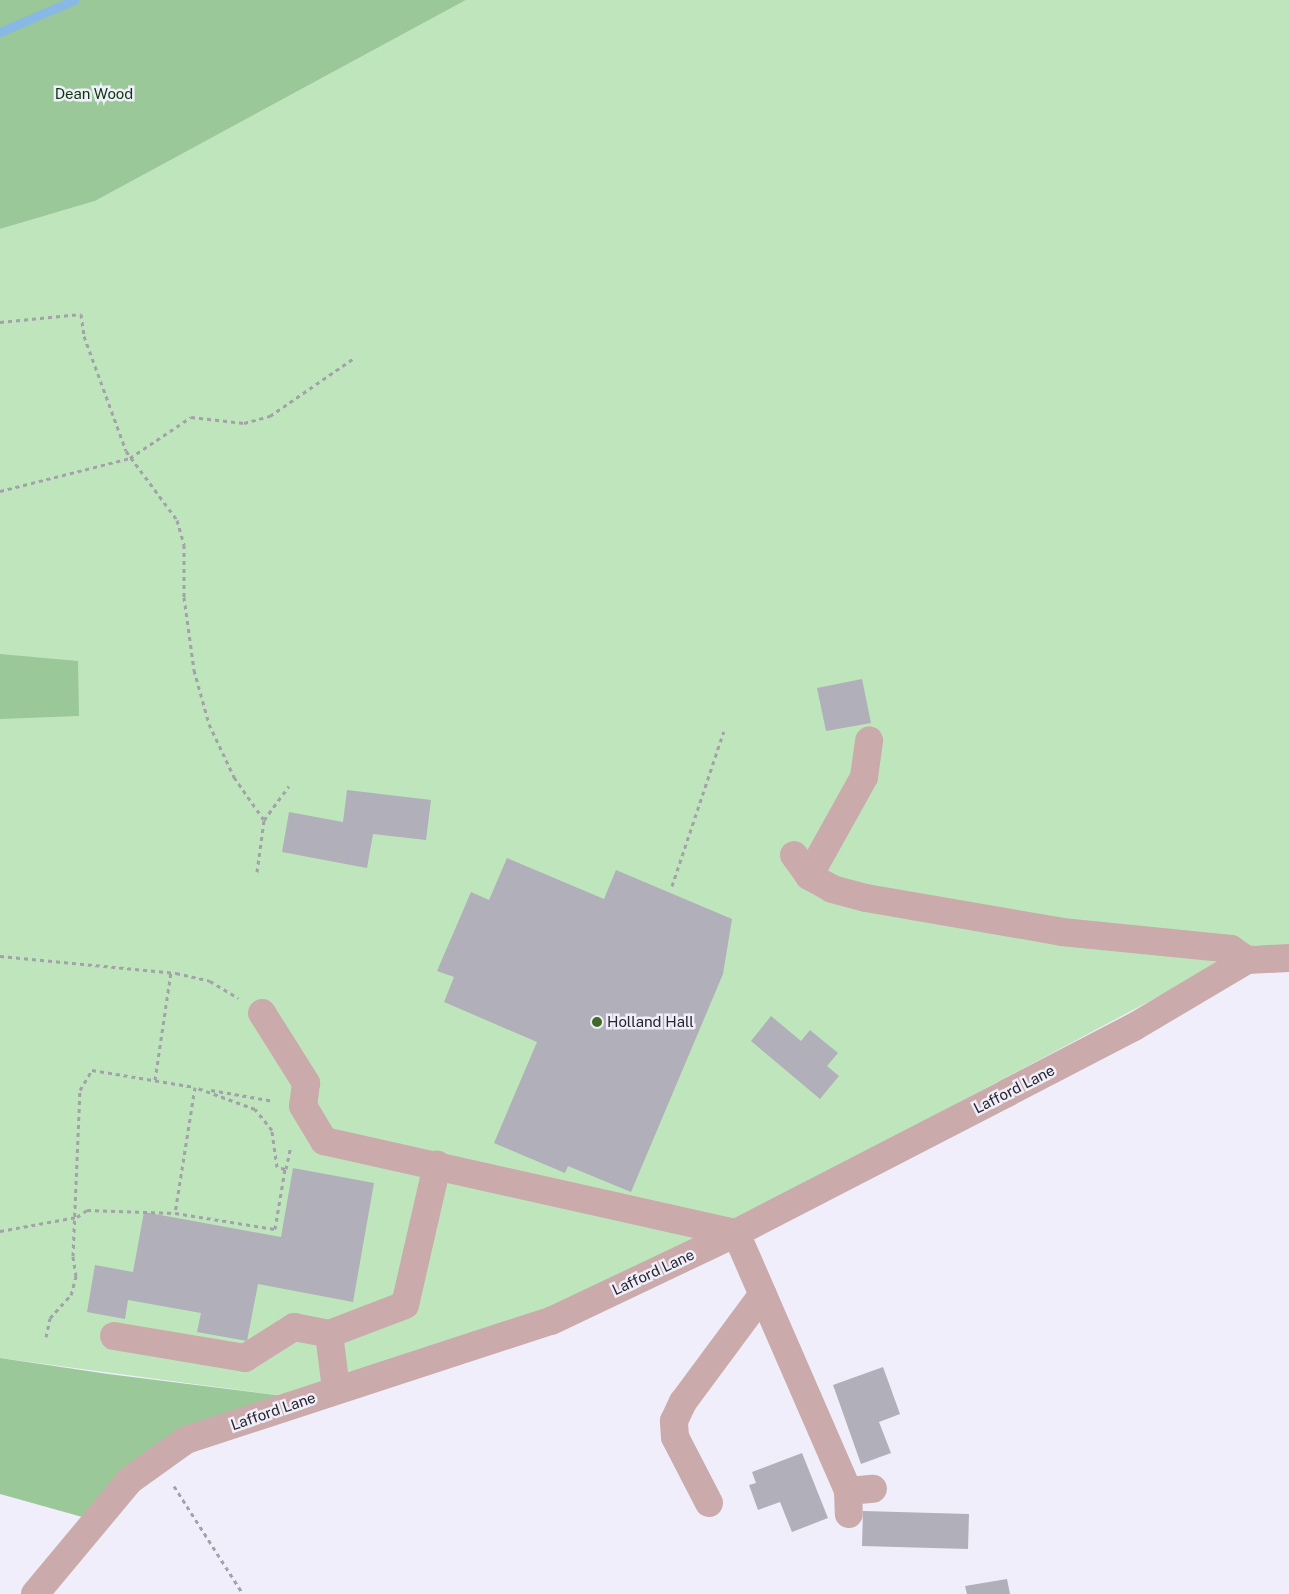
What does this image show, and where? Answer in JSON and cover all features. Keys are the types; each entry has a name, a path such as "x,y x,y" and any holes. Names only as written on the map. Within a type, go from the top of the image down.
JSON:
{"street":[{"path":"869,740 864,777 802,865 832,889 906,906 1062,932 1231,949 1247,960"},
{"name":"Lafford Lane","path":"35,1594 130,1480 186,1440 336,1389 551,1321 736,1233 1134,1027 1247,960 1289,958"},
{"path":"262,1013 306,1082 303,1106 324,1141 736,1233 856,1498"},
{"path":"114,1336 245,1358 294,1327 330,1334 405,1305 437,1165"},
{"path":"708,1503 676,1437 674,1421 682,1402 763,1294"},
{"path":"330,1334 336,1389"}],"path":[{"path":"0,322 81,314 84,336 130,458 178,520 184,545 184,597 194,670 206,715 234,777 264,820"},
{"path":"0,491 130,458 191,416 244,423 270,416 354,358"},
{"path":"672,886 724,730"},
{"path":"257,872 264,820 289,786"},
{"path":"0,956 171,972 210,981 262,1013"},
{"path":"155,1080 171,972"},
{"path":"46,1337 50,1318 71,1295 74,1285 80,1090 92,1070 303,1106"},
{"path":"195,1087 255,1109 272,1130 277,1167 286,1169"},
{"path":"175,1213 195,1087"},
{"path":"0,1231 77,1217 87,1210 175,1213 275,1229 287,1157"},
{"path":"158,1460 243,1594"}],"green space":[{"name":"Dean Wood","path":"0,0 466,0 95,201 0,229"},
{"path":"466,0 1289,0 1289,946 1255,945 738,1220 545,1313 291,1397 0,1358 0,229 95,201"},
{"path":"0,654 78,661 79,716 0,719"},
{"path":"0,1358 108,1374 291,1397 179,1433 86,1518 0,1494"}],"building":[{"path":"862,679 871,723 826,731 817,688"},
{"path":"347,790 431,800 426,840 373,834 367,868 282,852 289,812 343,822"},
{"name":"Holland Hall","path":"507,858 604,899 616,870 732,919 723,974 631,1192 568,1166 565,1173 494,1143 537,1042 444,1002 454,977 437,971 471,892 489,900"},
{"path":"771,1016 801,1041 810,1030 838,1053 827,1066 839,1076 820,1099 751,1041"},
{"path":"293,1168 374,1183 353,1302 258,1284 247,1341 197,1332 201,1313 128,1300 125,1319 87,1312 95,1265 133,1272 144,1212 281,1237"},
{"path":"883,1367 900,1414 879,1422 891,1453 861,1464 833,1385"},
{"path":"802,1453 828,1518 792,1532 780,1502 758,1510 749,1485 756,1483 752,1472"},
{"path":"863,1511 969,1514 968,1549 862,1546"},
{"path":"1007,1579 1010,1594 967,1594 965,1586"}],"waterway":[{"path":"0,32 74,0"}],"place":[{"name":"Holland Hall","path":"597,1022"}]}
